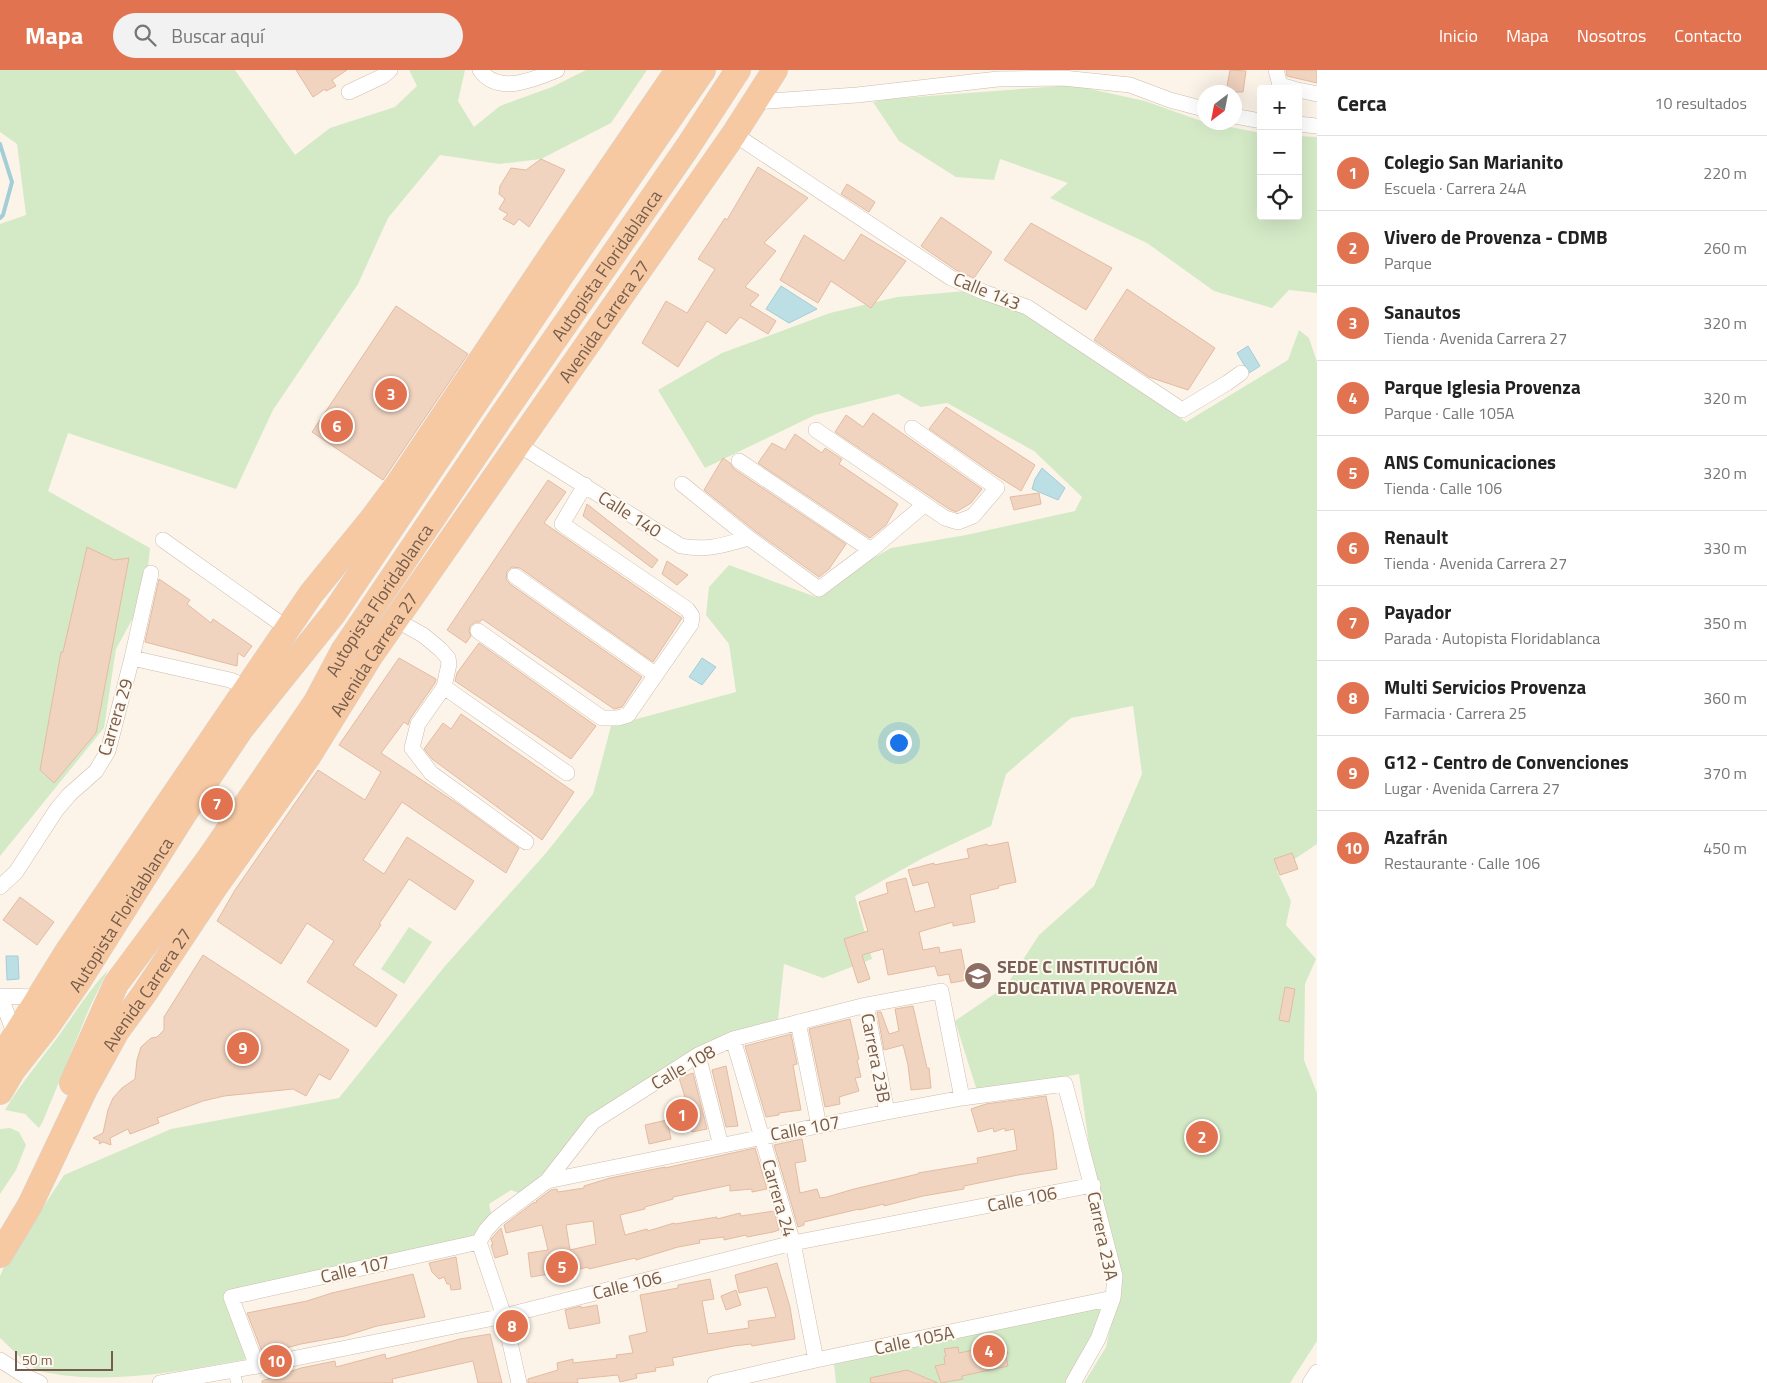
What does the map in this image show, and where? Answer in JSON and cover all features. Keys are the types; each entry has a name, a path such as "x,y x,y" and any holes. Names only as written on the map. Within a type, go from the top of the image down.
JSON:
{"highway":[{"path":"0,1060 67,952 287,628 311,594 398,484 678,70"},
{"name":"Autopista Floridablanca","path":"0,1092 13,1070 46,1028 78,982 182,817 241,729 334,613 558,280 703,70"},
{"name":"Autopista Floridablanca","path":"0,1222 28,1179 116,984 208,860 316,702 348,643 687,148 738,70"},
{"path":"687,148 775,70"},
{"name":"Avenida Carrera 27","path":"0,1256 30,1205 85,1089 117,1031 192,924 215,887 308,757 371,655 734,134 775,70"},
{"path":"144,876 155,840 156,823"},
{"path":"116,984 168,938 215,887"}],"street":[{"path":"349,92 384,76 390,70"},
{"path":"480,70 486,78 499,84 522,83 557,70"},
{"path":"1276,70 1280,85"},
{"path":"755,102 857,95 998,79 1063,78 1130,85 1170,100 1197,107"},
{"path":"1302,91 1317,94"},
{"path":"1242,117 1257,120"},
{"path":"1302,124 1317,126"},
{"name":"Calle 143","path":"734,134 951,278 986,293 1027,307 1182,410 1241,373"},
{"path":"816,430 945,518 958,522 973,516 997,488 912,428"},
{"name":"Calle 140","path":"519,445 681,546 699,549 720,546 749,538"},
{"path":"739,460 871,550"},
{"path":"682,484 749,538 819,589 871,550 924,505"},
{"path":"478,631 602,718 618,718 628,715 691,624 692,616 687,609 562,524 585,485"},
{"path":"163,540 287,628"},
{"name":"Carrera 29","path":"0,887 16,872 57,809 70,794 96,771 108,751 151,573"},
{"path":"515,576 656,675"},
{"path":"396,620 423,635 448,658 449,664 444,687 418,724 412,748 431,773 526,842"},
{"path":"132,658 230,680 247,687"},
{"path":"444,687 567,773"},
{"name":"Calle 108","path":"480,1242 486,1230 496,1219 547,1181 593,1122 698,1055 733,1039 866,1005 941,991 962,1098"},
{"path":"0,996 39,997"},
{"path":"0,1005 4,1006 15,1035"},
{"name":"Carrera 23B","path":"866,1005 887,1112"},
{"path":"798,1022 819,1126"},
{"name":"Carrera 24","path":"733,1039 793,1243 816,1360"},
{"path":"698,1055 721,1146"},
{"name":"Calle 107","path":"547,1181 721,1146 761,1136 887,1112 962,1098 1065,1084"},
{"name":"Carrera 23A","path":"1065,1084 1116,1276 1113,1298 1098,1339 1074,1383"},
{"name":"Calle 106","path":"160,1383 235,1377 257,1366 504,1316 793,1243 1093,1185"},
{"path":"480,1242 504,1316 519,1383"},
{"name":"Calle 107","path":"257,1366 231,1297 480,1242"},
{"name":"Calle 105A","path":"715,1383 1113,1298"},
{"path":"0,1360 40,1383"},
{"path":"1310,1383 1317,1372"}],"green space":[{"path":"0,70 235,70 295,155 330,128 395,107 417,86 409,70 465,70 458,101 474,127 500,106 552,87 586,70 647,70 611,123 541,159 499,164 440,155 388,218 358,284 273,410 236,489 68,433 48,491 150,548 145,596 116,649 104,728 0,856 0,224 26,215 17,144 0,132"},
{"path":"1072,85 1145,101 1197,120 1197,130 1242,129 1257,132 1257,220 1302,220 1302,136 1317,137 1317,293 1289,290 1272,308 1214,291 1147,243 1050,198 1068,183 1000,159 994,180 956,177 899,141 873,102 889,99"},
{"path":"966,291 1033,315 1186,422 1288,360 1299,330 1309,338 1317,362 1317,844 1277,871 1291,901 1286,925 1316,959 1305,984 1304,1060 1317,1093 1317,1341 1290,1383 1084,1383 1106,1347 1120,1282 1093,1173 1079,1074 978,1094 955,1021 1006,986 1039,935 1094,886 1142,774 1133,706 1071,718 1006,774 991,826 923,858 855,896 872,959 823,978 784,964 778,1020 733,1034 591,1120 550,1172 521,1194 511,1190 489,1204 492,1217 476,1238 227,1295 248,1359 154,1374 107,1377 83,1377 43,1372 33,1368 23,1360 0,1338 0,1276 64,1175 171,1129 339,1098 445,966 546,853 593,794 611,726 736,692 729,644 706,615 709,587 729,565 816,597 829,583 891,548 966,535 1075,511 1082,497 1034,451 947,403 921,407 898,394 815,415 705,468 658,390 722,353 830,313 897,297"},
{"path":"409,927 432,942 404,984 381,969"},
{"path":"108,970 89,1009 39,1128 25,1114 5,1110 23,1083"},
{"path":"10,1128 19,1132 26,1145 16,1170 0,1194 0,1129"},
{"path":"1108,1305 1067,1383 836,1383 834,1364"}],"water":[{"path":"781,286 817,309 789,323 766,309"},
{"path":"1248,346 1260,366 1249,373 1237,353"},
{"path":"1042,468 1065,488 1058,500 1032,489 1035,479"},
{"path":"702,658 716,667 702,685 689,677"},
{"path":"6,956 18,956 19,979 7,980"}],"building":[{"path":"296,70 347,70 332,80 336,86 326,91 325,89 313,97"},
{"path":"1230,70 1246,71 1243,92 1242,85 1227,85"},
{"path":"1286,70 1317,70 1317,83 1287,76"},
{"path":"541,159 565,170 529,227 519,219 514,225 503,219 508,214 499,209 505,199 499,194 500,186 511,168 526,170"},
{"path":"758,167 808,198 764,243 776,251 745,287 759,295 750,305 776,321 768,334 740,317 726,334 707,321 678,367 642,343 666,301 687,313 715,269 698,259 725,218 727,220"},
{"path":"847,184 875,202 869,212 841,194"},
{"path":"941,217 992,252 974,278 956,270 921,246"},
{"path":"1031,223 1112,268 1086,310 1004,260"},
{"path":"861,234 906,261 871,308 831,281 818,303 780,280 804,235 844,261"},
{"path":"1127,289 1215,348 1188,390 1149,377 1094,340"},
{"path":"396,306 468,354 383,480 312,432"},
{"path":"946,407 1035,465 1021,491 929,429"},
{"path":"873,413 982,489 971,503 956,512 949,509 835,432 846,415 863,427"},
{"path":"795,434 822,453 825,448 842,459 839,464 898,504 886,525 870,538 758,463 772,443 785,450"},
{"path":"723,458 734,469 846,544 829,569 819,577 755,531 704,490"},
{"path":"548,480 566,492 544,523 682,618 653,662 520,568 512,567 507,571 506,579 510,584 642,677 622,707 614,709 482,619 480,622 475,622 470,626 471,636 466,643 447,630"},
{"path":"1039,493 1041,504 1014,510 1010,497"},
{"path":"587,504 658,560 652,568 583,516"},
{"path":"87,547 114,560 129,558 96,733 54,783 40,770 61,652 63,652"},
{"path":"667,561 688,575 677,585 662,574"},
{"path":"159,579 190,600 187,604 211,623 213,619 252,646 244,657 238,653 237,666 145,642"},
{"path":"479,643 596,726 571,759 455,681 457,673"},
{"path":"399,658 436,679 408,725 404,722 381,753 461,806 519,848 506,873 402,802 363,860 384,874 407,837 474,881 455,910 409,879 379,924 381,925 353,965 397,995 376,1027 307,982 334,941 307,923 281,964 217,921 235,890 318,770 365,800 381,772 339,745"},
{"path":"461,714 574,792 542,840 432,759 424,749 443,723 451,729"},
{"path":"1008,842 1016,882 970,895 975,922 953,926 953,922 919,932 923,950 939,947 940,953 961,949 967,980 951,983 949,974 938,976 935,966 888,975 883,949 862,955 870,979 858,983 844,939 868,931 859,902 888,893 886,883 906,878 915,912 935,907 928,882 913,886 908,870 934,863 934,865 969,858 967,849 987,844 988,846"},
{"path":"1292,853 1298,869 1280,875 1274,859"},
{"path":"20,897 54,922 37,945 3,920"},
{"path":"203,955 349,1050 330,1080 319,1074 306,1096 293,1089 224,1096 203,1101 157,1118 159,1123 130,1134 128,1129 110,1138 111,1145 103,1142 99,1144 100,1141 93,1138 103,1133 108,1110 113,1098 122,1088 135,1079 137,1060 141,1047 164,1030 164,1017"},
{"path":"1285,987 1295,989 1289,1022 1279,1020"},
{"path":"913,1006 927,1068 929,1068 931,1088 911,1090 903,1045 884,1050 877,1012 881,1012 889,1034 899,1031 895,1009"},
{"path":"850,1019 859,1059 857,1060 861,1077 855,1078 859,1091 839,1097 840,1104 825,1107 809,1029"},
{"path":"791,1034 797,1064 793,1065 801,1110 766,1117 745,1046"},
{"path":"726,1066 738,1126 726,1127 712,1070"},
{"path":"693,1073 707,1129 692,1132 679,1078"},
{"path":"1046,1096 1053,1131 1057,1169 964,1186 964,1189 923,1196 884,1206 884,1204 859,1209 804,1222 804,1225 798,1227 774,1145 802,1139 806,1161 795,1163 800,1193 817,1189 820,1198 827,1197 918,1173 978,1163 977,1158 1017,1150 1014,1129 1005,1131 1005,1128 994,1132 993,1128 978,1132 971,1109 986,1104"},
{"path":"667,1120 671,1139 649,1144 645,1125"},
{"path":"755,1148 767,1189 752,1192 752,1189 730,1191 730,1185 673,1197 673,1199 645,1207 645,1209 620,1215 625,1235 647,1229 648,1231 674,1223 717,1217 717,1219 740,1213 741,1216 774,1211 779,1230 724,1240 724,1237 699,1240 700,1243 678,1247 636,1260 635,1258 589,1269 588,1267 531,1277 528,1253 548,1250 542,1225 506,1233 504,1225 551,1190 557,1189 558,1192 584,1188 584,1186 610,1178","holes":["593,1221 596,1244 570,1250 566,1225"]},
{"path":"501,1228 508,1254 495,1258 491,1239"},
{"path":"456,1257 461,1289 451,1290 450,1284 447,1284 444,1277 439,1279 432,1272 429,1263"},
{"path":"777,1263 790,1307 795,1339 752,1346 751,1344 734,1346 672,1358 674,1365 655,1368 656,1371 636,1374 637,1378 620,1382 618,1375 577,1379 578,1383 528,1383 528,1379 558,1370 557,1363 573,1359 573,1363 617,1358 616,1355 633,1353 629,1336 647,1332 640,1295 678,1288 678,1285 710,1279 714,1299 702,1301 708,1334 749,1328 748,1321 776,1317 767,1287 739,1293 735,1275"},
{"path":"413,1274 425,1317 377,1326 345,1336 301,1344 263,1354 247,1313 307,1301 332,1293"},
{"path":"736,1290 741,1305 726,1310 721,1296"},
{"path":"597,1305 600,1323 569,1329 565,1310"},
{"path":"490,1334 502,1383 478,1383 473,1361 392,1379 393,1383 262,1383 262,1381 301,1368 335,1361 336,1367 385,1354 386,1359 460,1339"},
{"path":"1002,1344 1008,1353 1006,1356 1008,1366 962,1376 963,1379 941,1383 935,1366 945,1364 944,1357 946,1356 944,1349 958,1347 959,1353"},
{"path":"907,1370 938,1383 871,1383 870,1378"}],"waterway":[{"path":"0,144 12,182 3,215 0,218"}],"place":[{"name":"Sanautos","path":"391,394"},
{"name":"Renault","path":"337,426"},
{"name":"Payador","path":"217,804"},
{"name":"SEDE C INSTITUCIÓN EDUCATIVA PROVENZA","path":"978,976"},
{"name":"G12 - Centro de Convenciones","path":"243,1048"},
{"name":"Colegio San Marianito","path":"682,1115"},
{"name":"Vivero de Provenza - CDMB","path":"1202,1137"},
{"name":"ANS Comunicaciones","path":"562,1267"},
{"name":"Multi Servicios Provenza","path":"512,1326"},
{"name":"Parque Iglesia Provenza","path":"989,1351"},
{"name":"Azafrán","path":"276,1361"}]}
